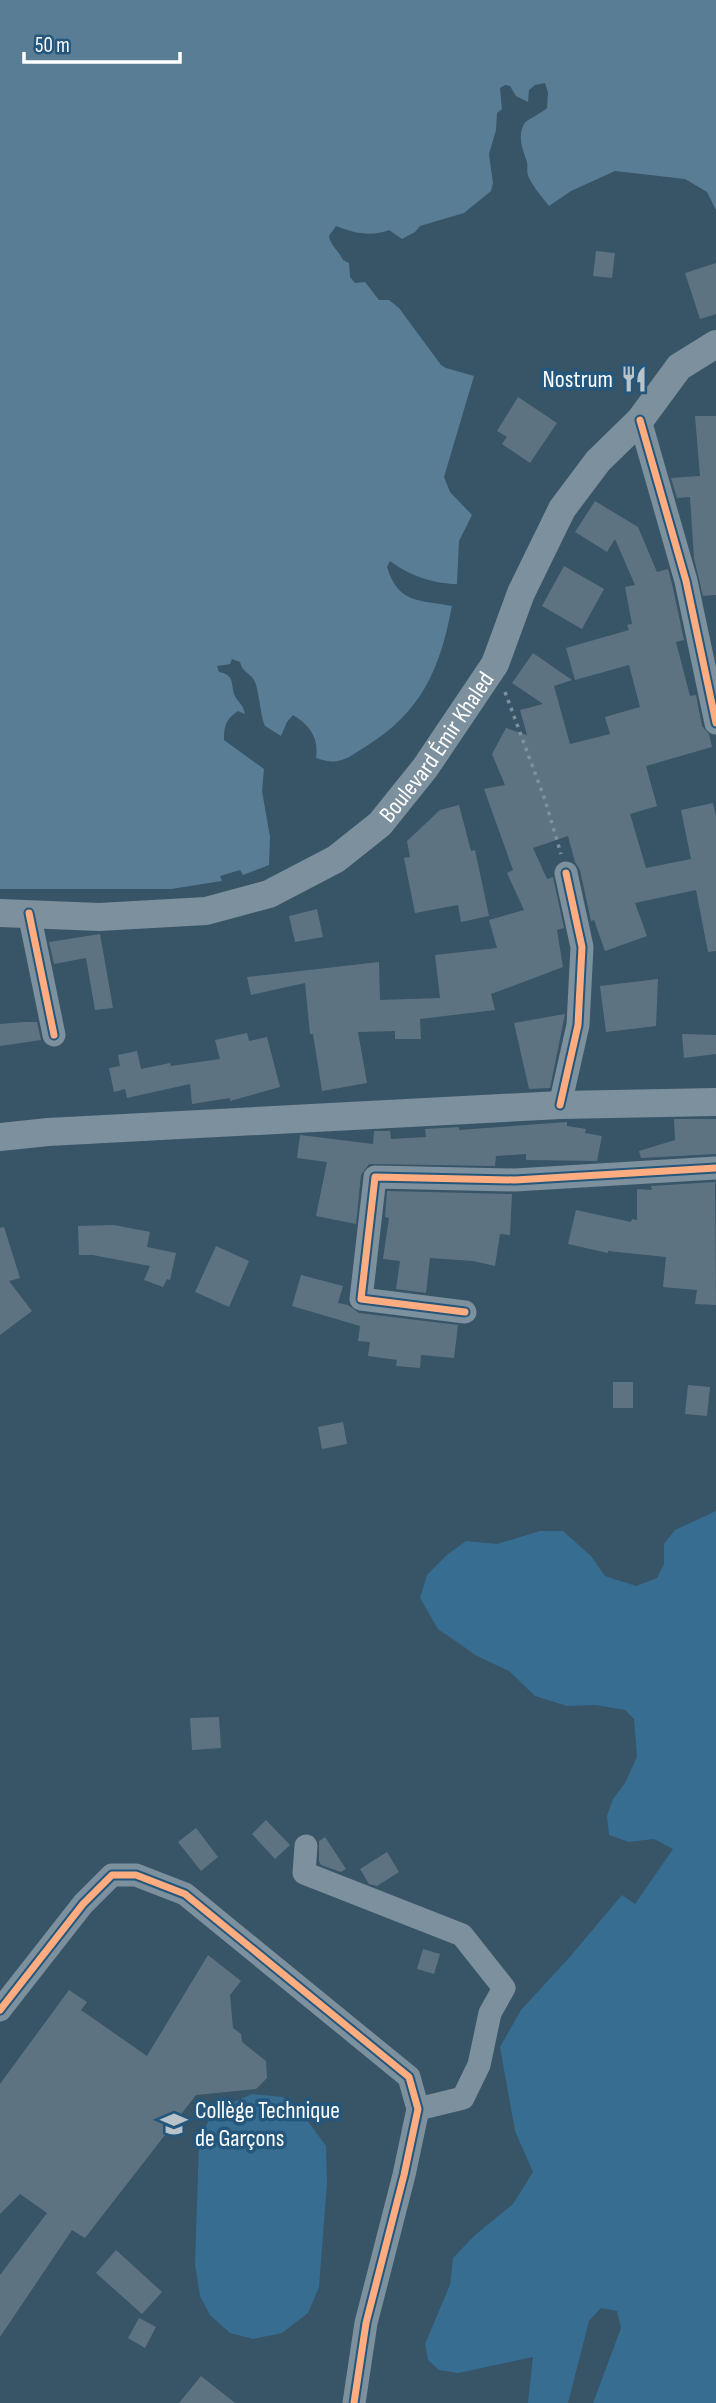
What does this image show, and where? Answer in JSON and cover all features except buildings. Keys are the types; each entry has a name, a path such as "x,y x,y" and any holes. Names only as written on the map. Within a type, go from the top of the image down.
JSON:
{"main road":[{"name":"Boulevard Émir Khaled","path":"0,913 99,917 206,911 269,894 325,865 380,824 425,768 495,664 521,593 562,509 598,461 640,420 679,367 716,344"},
{"path":"0,1137 48,1132 560,1105 716,1102"}],"street":[{"path":"640,420 686,581 716,723"},
{"path":"560,1105 578,1025 582,947 566,873"},
{"path":"29,913 54,1035"},
{"path":"465,1312 361,1299 375,1177 515,1180 716,1168"},
{"path":"306,1846 304,1874 462,1935 505,1988 490,2013 480,2065 463,2098 418,2109"},
{"path":"0,2010 83,1904 112,1875 136,1875 185,1894 409,2077 418,2109 366,2323 354,2403"}],"path":[{"path":"495,664 545,800 566,873"}],"shaded area":[{"path":"0,0 716,0 716,210 707,192 685,179 615,171 571,191 549,206 528,176 521,139 525,122 547,108 548,92 545,83 535,85 529,90 528,102 516,96 510,86 505,85 500,88 502,109 497,113 496,130 489,154 493,183 491,191 464,213 420,226 402,239 389,230 362,233 336,226 329,236 343,260 349,263 350,277 355,283 365,282 379,300 389,300 399,308 441,365 474,376 444,477 450,492 472,515 459,541 457,584 422,578 390,561 387,567 397,588 404,594 420,601 452,606 434,669 414,704 385,733 353,755 337,761 316,758 315,738 304,723 293,715 281,736 265,726 256,684 240,662 232,659 230,664 217,666 219,672 230,677 234,694 245,714 238,711 228,720 224,740 264,769 262,791 270,837 269,865 243,875 240,870 220,876 222,881 171,889 0,889"},
{"path":"716,1511 716,2403 593,2403 621,2328 617,2311 601,2308 589,2321 568,2403 528,2403 533,2357 458,2373 439,2370 428,2360 425,2344 450,2285 453,2258 475,2235 513,2204 533,2172 515,2131 500,2047 521,2010 622,1895 635,1904 673,1849 654,1839 629,1842 609,1835 607,1816 613,1799 625,1783 637,1757 634,1719 625,1710 596,1705 567,1706 535,1696 509,1671 477,1656 438,1629 420,1598 427,1575 466,1541 497,1544 540,1531 563,1531 591,1556 605,1576 636,1586 657,1578 664,1564 664,1544 675,1530"},
{"path":"252,2094 283,2097 307,2120 326,2146 327,2183 319,2287 308,2313 282,2333 253,2339 230,2333 210,2315 200,2296 195,2264 199,2143 210,2117 227,2105"}],"cycle path":[{"path":"640,420 686,581 716,723"},
{"path":"560,1105 578,1025 582,947 566,873"},
{"path":"29,913 54,1035"},
{"path":"465,1312 361,1299 375,1177 515,1180 716,1168"},
{"path":"0,2010 83,1904 112,1875 136,1875 185,1894 409,2077 418,2109 366,2323 354,2403"}],"place":[{"name":"Nostrum","path":"634,379"},
{"name":"Collège Technique de Garçons","path":"174,2124"}]}
